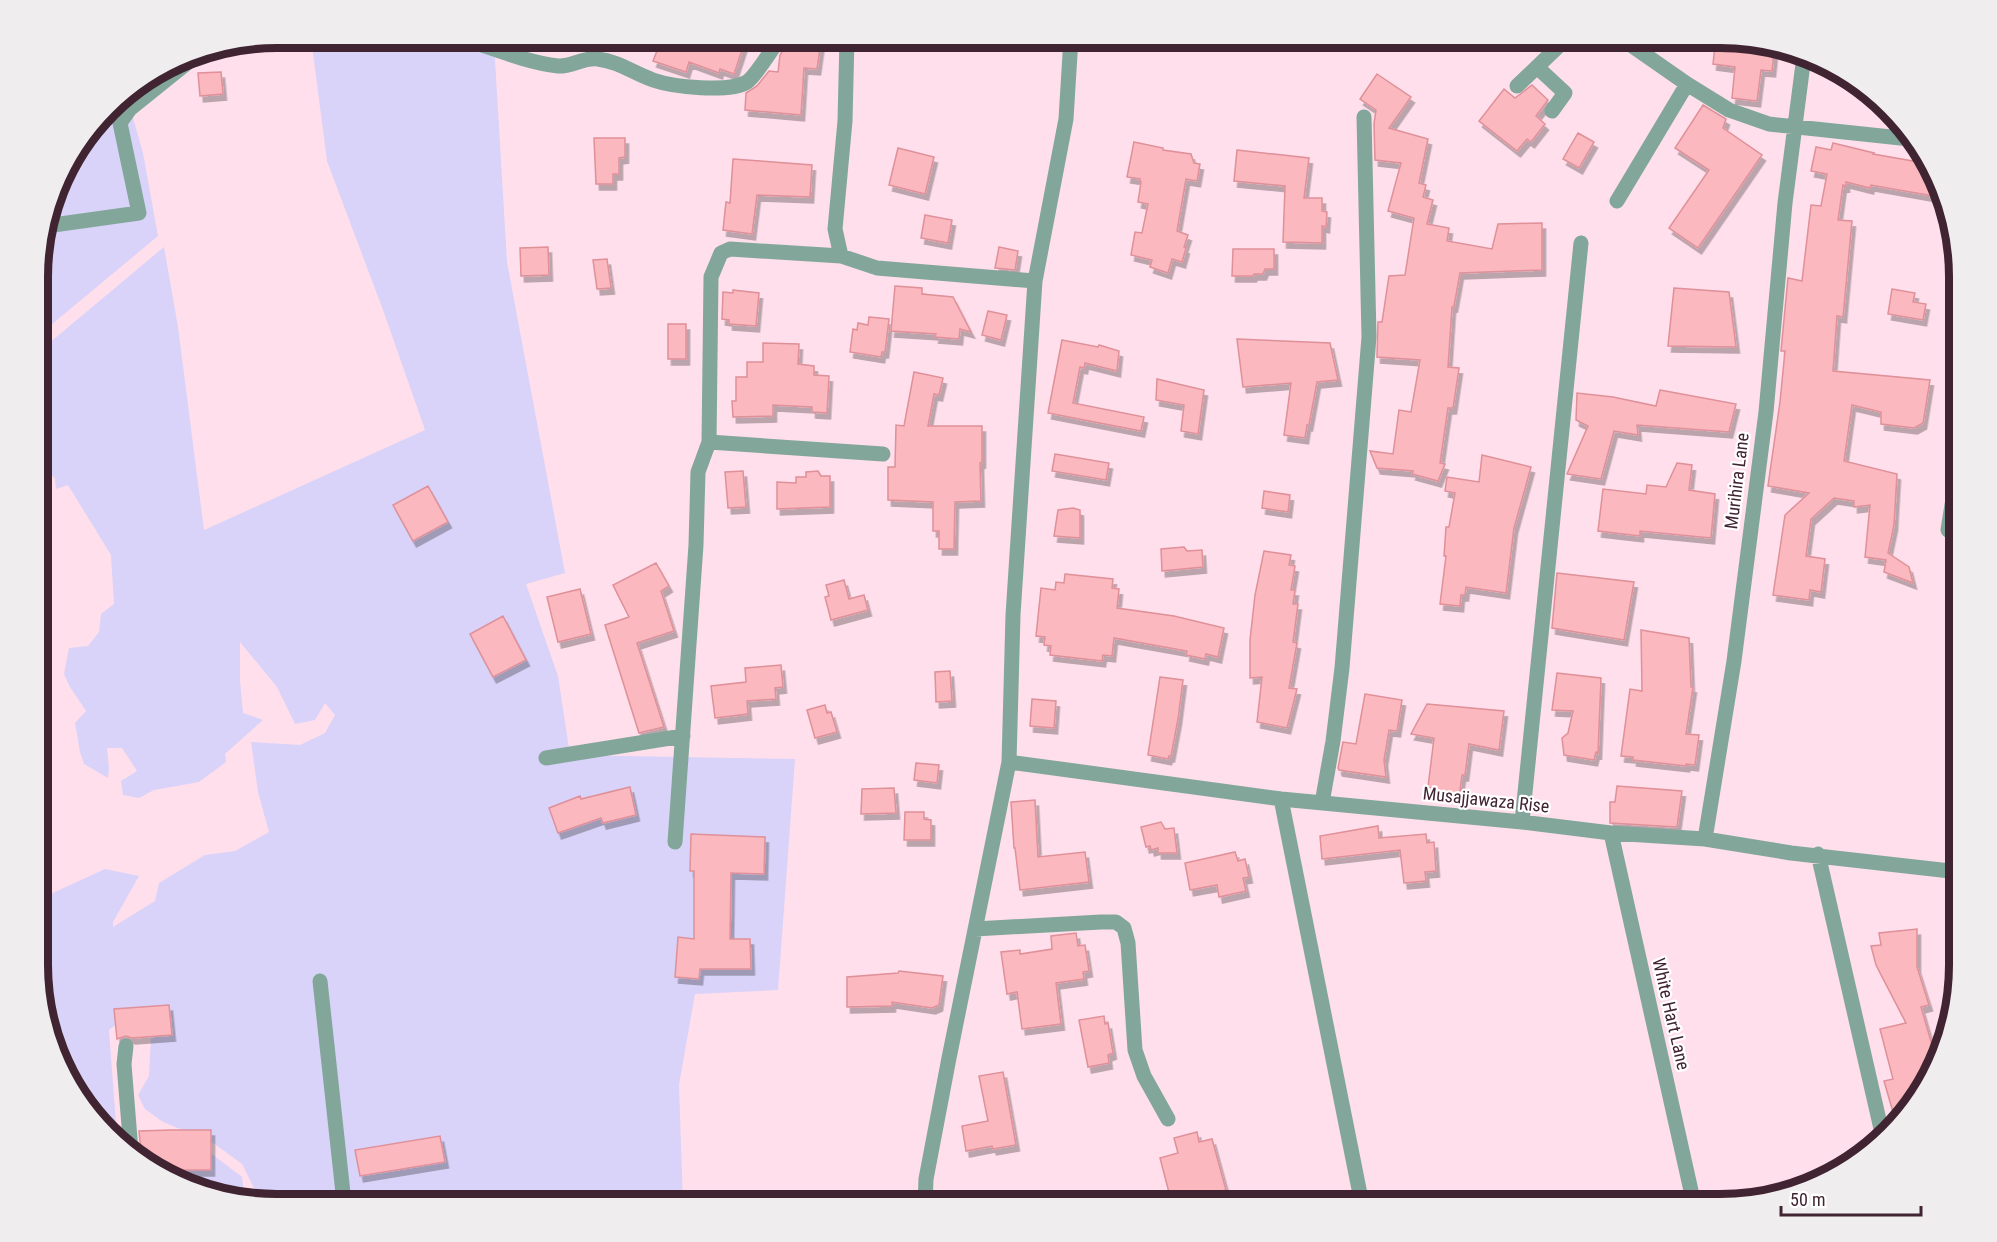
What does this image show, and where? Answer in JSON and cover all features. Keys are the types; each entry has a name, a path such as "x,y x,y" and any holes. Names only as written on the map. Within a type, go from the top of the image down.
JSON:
{"street":[{"path":"491,48 531,61 561,66 596,59 630,68 654,80 674,85 728,88 747,82 772,48"},
{"path":"842,256 835,229 845,122 847,48"},
{"path":"926,1194 930,1157 1009,762 1013,615 1035,281 1066,119 1070,48"},
{"path":"1517,86 1557,48"},
{"path":"1635,48 1729,110 1769,124 1902,138"},
{"name":"Murihira Lane","path":"1705,839 1734,661 1763,435 1785,203 1803,63"},
{"path":"1537,67 1565,93 1552,111"},
{"path":"54,225 140,213 120,123 130,109 176,72"},
{"path":"1617,201 1687,84"},
{"path":"1322,803 1342,669 1369,337 1364,117"},
{"path":"1522,822 1581,243"},
{"path":"675,842 696,545 698,471 709,442 711,277 721,253 730,249 842,256 877,268 1035,281"},
{"path":"709,442 883,454"},
{"path":"1948,530 1949,524"},
{"path":"546,758 683,736"},
{"name":"Musajjawaza Rise","path":"1009,762 1281,799 1522,822 1611,833 1705,839 1791,853 1818,854 1949,871"},
{"path":"1281,799 1360,1194"},
{"name":"White Hart Lane","path":"1611,833 1692,1194"},
{"path":"1818,854 1881,1128"},
{"path":"975,929 1101,922 1116,922 1124,928 1128,943 1136,1050 1144,1076 1168,1119"},
{"path":"320,981 343,1194"},
{"path":"126,1046 124,1064 130,1140"}],"shaded area":[{"path":"312,48 494,48 507,262 565,573 526,584 558,676 570,755 795,759 778,990 695,994 679,1085 683,1194 257,1193 242,1164 212,1142 163,1122 145,1109 138,1095 149,1076 151,1037 130,1013 109,1030 116,1128 95,1104 65,1053 52,1010 48,980 48,895 105,869 139,876 113,922 113,927 155,901 159,883 205,855 235,851 269,832 258,792 251,742 300,745 325,733 335,715 325,703 315,720 295,724 277,687 240,642 243,713 263,720 225,754 226,762 199,782 154,790 139,798 123,795 121,781 137,771 122,748 107,748 108,778 84,764 75,723 86,711 64,674 69,648 88,646 99,632 101,614 114,604 111,555 68,485 56,489 55,479 48,471 48,344 164,247 178,327 204,530 425,430 327,161"},
{"path":"129,103 143,153 158,236 48,328 48,262 52,232 65,189 95,138"},
{"path":"204,1148 242,1177 244,1192 189,1177 160,1161"}],"building":[{"path":"658,48 743,48 734,74 720,69 719,73 689,62 686,72 653,61"},
{"path":"784,48 820,48 817,69 804,68 801,115 745,110 746,93 757,86 769,71 778,72 780,55"},
{"path":"1715,48 1735,48 1774,54 1772,71 1761,70 1757,101 1732,98 1735,67 1713,64"},
{"path":"221,72 223,94 200,96 198,73"},
{"path":"1377,74 1411,97 1389,128 1428,139 1419,183 1426,185 1423,197 1433,200 1427,224 1449,228 1447,241 1492,249 1498,224 1542,223 1542,270 1460,273 1452,307 1448,367 1459,368 1453,408 1448,408 1440,463 1445,464 1438,481 1412,474 1413,471 1377,468 1370,451 1393,454 1399,410 1411,412 1420,360 1377,357 1378,322 1382,322 1389,276 1405,275 1414,218 1388,211 1401,163 1375,160 1376,110 1360,99"},
{"path":"1532,85 1548,100 1536,116 1545,124 1531,142 1527,139 1517,151 1479,121 1504,89 1515,98"},
{"path":"1703,105 1726,119 1723,128 1762,155 1698,248 1669,228 1709,170 1675,148"},
{"path":"1578,133 1594,142 1579,168 1563,159"},
{"path":"594,138 625,138 625,157 619,158 619,174 613,174 613,184 596,184"},
{"path":"1134,142 1163,148 1163,150 1191,154 1194,163 1200,164 1197,181 1186,179 1177,231 1188,235 1182,262 1172,259 1168,273 1150,267 1152,260 1131,255 1135,232 1142,233 1148,204 1138,202 1140,179 1127,177"},
{"path":"1833,143 1873,154 1913,161 1914,157 1934,196 1871,185 1870,188 1846,182 1846,186 1843,185 1838,220 1852,221 1843,317 1837,316 1833,371 1930,380 1923,423 1914,428 1881,424 1881,412 1852,405 1844,461 1897,474 1894,525 1888,553 1909,567 1913,583 1884,572 1886,560 1865,557 1870,505 1854,507 1854,501 1834,498 1811,519 1806,556 1825,559 1821,592 1810,590 1809,600 1773,595 1785,515 1809,493 1768,486 1785,351 1781,351 1788,278 1802,281 1811,205 1821,206 1827,174 1811,171 1816,147 1831,150"},
{"path":"898,148 934,157 925,194 889,185"},
{"path":"1237,150 1309,158 1304,198 1322,198 1322,211 1327,212 1326,227 1322,226 1322,243 1283,242 1285,186 1234,181"},
{"path":"733,159 812,165 810,197 757,195 752,234 723,230 726,202 730,203"},
{"path":"925,215 952,220 948,243 921,238"},
{"path":"548,247 549,275 521,276 520,248"},
{"path":"999,247 1018,251 1015,270 995,268"},
{"path":"1233,249 1274,249 1274,269 1265,269 1263,274 1253,276 1232,276"},
{"path":"607,259 611,288 597,289 593,260"},
{"path":"895,286 922,288 922,294 953,297 971,332 960,329 959,339 935,337 936,334 891,331"},
{"path":"1674,288 1729,292 1736,347 1668,346"},
{"path":"1892,289 1915,293 1913,302 1926,304 1923,320 1888,314"},
{"path":"733,290 759,293 756,326 729,324 729,320 722,319 723,292 733,293"},
{"path":"988,311 1007,315 1001,340 982,335"},
{"path":"869,317 889,319 885,352 882,352 881,357 850,352 853,329 857,330 858,323 868,325"},
{"path":"668,324 686,324 686,359 668,359"},
{"path":"1237,339 1330,343 1338,380 1317,382 1305,438 1284,435 1291,383 1243,387"},
{"path":"1062,340 1098,347 1099,345 1119,351 1117,371 1085,363 1084,368 1080,367 1073,403 1144,417 1141,431 1048,413"},
{"path":"763,343 799,344 798,364 814,366 814,375 829,376 827,413 812,412 812,407 773,405 773,416 733,417 732,401 736,401 736,377 747,377 747,362 763,362"},
{"path":"914,372 943,378 939,395 934,394 928,426 982,426 981,501 955,502 954,549 939,549 939,531 933,531 933,502 888,500 888,467 895,467 896,425 904,426"},
{"path":"1157,379 1204,390 1198,434 1181,431 1184,405 1156,400"},
{"path":"1660,390 1736,404 1729,432 1637,425 1638,435 1614,431 1601,479 1567,474 1588,426 1576,420 1577,393 1613,397 1656,406"},
{"path":"1055,454 1109,463 1106,480 1052,471"},
{"path":"1482,455 1531,467 1514,528 1506,593 1466,587 1465,595 1461,595 1460,606 1440,604 1446,556 1444,556 1446,527 1449,527 1455,493 1445,491 1447,477 1479,482"},
{"path":"1677,463 1692,465 1689,490 1715,494 1711,538 1640,531 1640,536 1598,531 1603,489 1646,494 1647,485 1666,487"},
{"path":"743,471 746,507 728,508 725,472"},
{"path":"818,471 821,476 830,476 830,507 777,509 777,482 796,483 796,477 806,477 806,472"},
{"path":"428,486 448,522 413,541 393,505"},
{"path":"1264,491 1290,495 1288,512 1262,508"},
{"path":"1073,508 1080,510 1080,538 1054,536 1058,510"},
{"path":"1184,547 1187,551 1202,550 1203,567 1162,571 1161,549"},
{"path":"1264,551 1291,555 1289,565 1295,566 1291,590 1295,590 1293,604 1298,604 1293,642 1297,643 1289,688 1297,689 1287,728 1257,722 1262,677 1250,678 1250,640 1255,595"},
{"path":"656,563 669,586 661,591 674,631 637,643 664,727 639,733 605,625 629,617 613,585"},
{"path":"1557,573 1634,582 1624,640 1552,628"},
{"path":"1065,574 1113,579 1112,588 1119,589 1117,608 1174,616 1224,628 1218,657 1206,654 1205,659 1186,655 1187,651 1114,638 1112,656 1103,655 1102,661 1050,655 1051,646 1044,645 1045,637 1036,636 1041,588 1055,590 1056,582 1064,583"},
{"path":"844,580 849,599 864,595 868,610 831,620 825,597 829,596 826,585"},
{"path":"580,589 591,634 558,642 547,597"},
{"path":"503,616 526,660 493,677 470,634"},
{"path":"1641,630 1689,638 1691,687 1693,687 1686,734 1699,735 1695,765 1633,760 1633,757 1621,756 1630,689 1642,691"},
{"path":"781,665 783,687 775,688 776,699 747,701 748,714 715,718 711,686 746,682 745,668"},
{"path":"950,671 952,701 936,702 935,672"},
{"path":"1557,673 1601,678 1598,753 1596,752 1594,760 1564,755 1562,738 1568,733 1573,711 1552,710"},
{"path":"1160,677 1183,680 1171,756 1168,759 1148,755"},
{"path":"1365,694 1402,700 1397,731 1389,730 1384,760 1386,777 1338,768 1343,742 1356,744"},
{"path":"1032,699 1056,701 1054,728 1030,726"},
{"path":"1427,704 1504,711 1499,750 1469,744 1459,798 1436,795 1437,789 1428,787 1434,738 1411,734"},
{"path":"825,705 827,713 831,712 837,732 815,738 807,710"},
{"path":"916,763 939,765 937,783 914,780"},
{"path":"1617,786 1682,791 1677,827 1610,823 1610,802 1615,802"},
{"path":"630,787 636,815 603,823 601,818 558,833 549,808 580,796 581,799"},
{"path":"894,788 896,813 861,814 862,789"},
{"path":"1035,800 1038,857 1085,852 1089,882 1020,890 1011,802"},
{"path":"905,812 924,812 924,819 931,820 931,840 904,840"},
{"path":"1161,822 1165,829 1174,828 1177,853 1158,853 1158,848 1151,850 1150,846 1146,847 1141,827"},
{"path":"1378,826 1379,838 1426,834 1427,843 1434,842 1436,871 1425,872 1426,881 1404,883 1400,850 1322,859 1320,836"},
{"path":"691,834 765,837 764,874 731,873 730,939 750,939 751,969 700,969 699,979 675,977 678,937 694,939 694,871 690,871"},
{"path":"1235,852 1238,861 1245,859 1249,877 1243,878 1246,891 1219,897 1217,885 1190,890 1185,863"},
{"path":"1917,929 1917,967 1929,1005 1921,1007 1933,1049 1910,1092 1893,1112 1884,1081 1893,1079 1880,1029 1906,1023 1876,965 1871,946 1881,945 1879,933"},
{"path":"1076,933 1078,946 1085,945 1089,971 1083,972 1084,979 1056,983 1061,1024 1022,1029 1017,992 1007,994 1001,952 1020,950 1020,954 1052,949 1051,936"},
{"path":"899,971 943,976 939,1005 932,1008 892,1002 892,1006 847,1007 847,977 898,973"},
{"path":"169,1005 172,1035 132,1038 126,1036 117,1039 114,1009"},
{"path":"1104,1016 1105,1024 1108,1023 1113,1053 1108,1055 1109,1063 1088,1067 1079,1020"},
{"path":"1003,1072 1016,1145 993,1149 992,1146 966,1151 962,1126 988,1121 979,1076"},
{"path":"211,1130 211,1170 176,1170 163,1163 141,1149 139,1131"},
{"path":"1197,1132 1199,1142 1212,1139 1226,1190 1212,1194 1169,1194 1160,1158 1178,1153 1174,1138"},
{"path":"440,1136 445,1162 360,1176 355,1150"}]}
